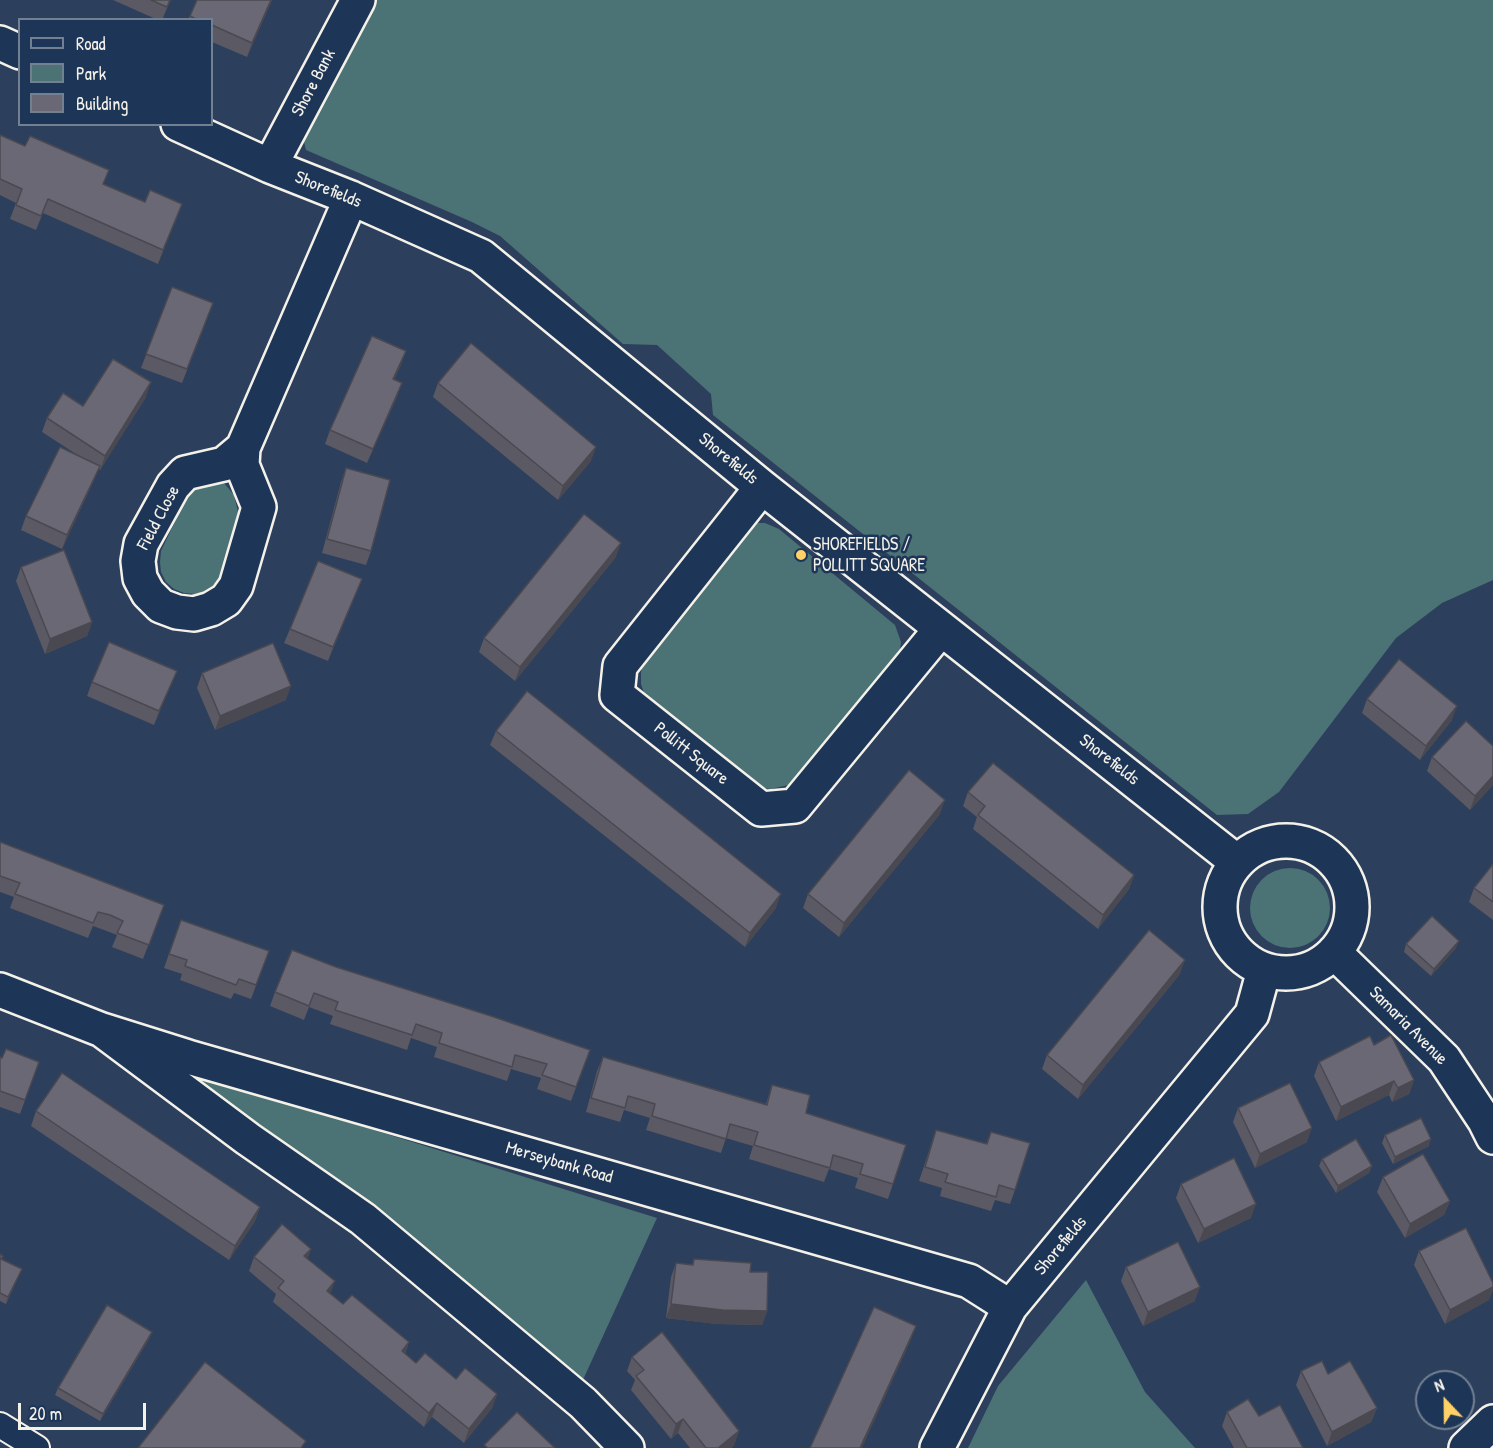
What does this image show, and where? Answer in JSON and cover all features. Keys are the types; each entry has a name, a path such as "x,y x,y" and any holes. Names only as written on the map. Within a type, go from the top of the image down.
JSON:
{"street":[{"name":"Shore Bank","path":"270,166 358,0"},
{"path":"0,43 18,51"},
{"name":"Shorefields","path":"182,126 481,256 762,488 1237,862"},
{"path":"243,448 351,198"},
{"name":"Field Close","path":"243,448 242,465 259,507 236,586 226,600 211,609 194,614 177,612 161,606 148,593 140,578 138,561 141,544 173,486 185,473 224,464 243,448"},
{"name":"Pollitt Square","path":"762,488 620,666 617,695 761,809 795,806 940,629"},
{"path":"1273,842 1293,842 1313,847 1330,859 1343,874 1351,894 1351,915 1346,935 1334,952 1320,964 1302,971 1283,973 1264,970 1245,959 1230,943 1221,923 1220,901 1225,881 1237,862 1253,849 1273,842"},
{"name":"Samaria Avenue","path":"1334,952 1444,1059 1493,1137"},
{"name":"Shorefields","path":"937,1448 1010,1308 1252,1014 1264,970"},
{"name":"Merseybank Road","path":"0,990 102,1030 188,1057 969,1281 1010,1308"},
{"name":"Merseybank Road","path":"102,1030 248,1139 363,1219 583,1403 627,1448"},
{"path":"1466,1448 1493,1422"}],"lane":[{"path":"0,1425 37,1448"}],"green space":[{"path":"376,0 1493,0 1493,580 1442,603 1396,638 1279,792 1248,814 1217,815 713,415 711,394 657,345 623,344 500,236 306,150 303,138"},
{"path":"210,480 224,483 234,495 239,516 222,578 206,592 184,593 174,589 166,582 161,572 161,551 188,494 201,483"},
{"path":"765,523 779,529 895,625 901,642 896,657 793,784 771,789 760,788 652,705 645,696 641,684 644,660 750,525"},
{"path":"1290,868 1305,871 1318,880 1327,893 1330,908 1327,923 1318,936 1305,945 1290,948 1275,945 1262,936 1253,923 1250,908 1253,893 1262,880 1275,871"},
{"path":"203,1077 657,1218 582,1382 194,1082"},
{"path":"1086,1280 1145,1392 1195,1448 968,1448 998,1386"}],"building":[{"path":"151,0 170,0 167,7"},
{"path":"197,0 271,0 252,43 213,25 213,18 190,16"},
{"path":"0,135 25,146 30,136 109,170 103,184 145,202 150,190 182,204 163,250 48,199 41,216 16,205 22,189 0,179"},
{"path":"172,287 213,303 187,369 146,354"},
{"path":"372,336 406,351 393,379 402,383 373,449 330,430"},
{"path":"471,343 596,447 563,486 438,383"},
{"path":"113,359 151,382 105,456 47,418 63,393 83,406"},
{"path":"60,447 100,466 67,535 26,516"},
{"path":"346,468 390,480 371,551 327,539"},
{"path":"584,514 621,543 520,667 484,638"},
{"path":"64,550 92,622 50,639 21,567"},
{"path":"318,561 362,579 333,647 290,629"},
{"path":"109,642 177,671 159,711 92,682"},
{"path":"273,643 291,686 220,716 202,673"},
{"path":"1399,659 1457,706 1426,746 1367,699"},
{"path":"527,691 781,894 750,933 496,731"},
{"path":"1466,721 1493,746 1493,776 1475,796 1432,757"},
{"path":"993,763 1134,875 1103,915 978,815 985,806 968,792"},
{"path":"909,770 945,800 844,923 808,894"},
{"path":"0,842 164,905 149,945 117,933 123,921 110,915 98,912 93,923 15,894 20,883 0,876"},
{"path":"1493,864 1493,902 1474,888"},
{"path":"1432,916 1459,941 1434,969 1406,944"},
{"path":"181,920 269,951 256,985 239,979 236,985 185,966 187,960 169,954"},
{"path":"1149,930 1185,960 1083,1085 1047,1055"},
{"path":"292,950 336,967 590,1050 576,1087 542,1075 547,1064 515,1055 512,1067 439,1043 442,1033 416,1024 412,1035 335,1010 338,1002 314,993 309,1006 275,992"},
{"path":"1391,1035 1414,1080 1398,1088 1394,1081 1341,1107 1319,1062 1370,1036 1374,1045"},
{"path":"6,1049 39,1062 25,1100 0,1091 0,1057 2,1058"},
{"path":"603,1057 767,1105 772,1085 810,1095 806,1113 906,1145 893,1184 860,1174 863,1164 833,1155 830,1168 754,1145 758,1132 730,1124 726,1139 652,1116 655,1104 642,1100 628,1096 625,1108 591,1098"},
{"path":"62,1073 260,1207 235,1246 36,1111"},
{"path":"1290,1083 1312,1128 1260,1154 1238,1108"},
{"path":"1421,1118 1431,1139 1395,1157 1385,1135"},
{"path":"936,1130 987,1144 991,1132 1030,1143 1015,1190 999,1185 996,1197 945,1182 948,1174 925,1167"},
{"path":"1356,1139 1372,1166 1338,1186 1322,1159"},
{"path":"1423,1154 1450,1201 1410,1224 1383,1177"},
{"path":"1234,1158 1256,1204 1204,1229 1181,1184"},
{"path":"282,1224 311,1249 304,1256 335,1281 327,1291 343,1304 352,1295 409,1342 402,1351 416,1363 425,1353 456,1379 465,1368 497,1394 469,1429 437,1403 429,1413 278,1288 284,1281 254,1257"},
{"path":"1466,1228 1493,1287 1450,1310 1419,1251"},
{"path":"1178,1242 1200,1287 1148,1312 1126,1267"},
{"path":"0,1254 3,1256 1,1259 22,1269 8,1297 0,1293"},
{"path":"694,1259 751,1263 750,1272 768,1272 767,1311 722,1310 671,1304 676,1263 693,1265"},
{"path":"107,1305 152,1332 103,1414 58,1388"},
{"path":"874,1307 916,1326 860,1448 810,1448"},
{"path":"662,1332 739,1431 718,1448 706,1448 683,1419 676,1424 636,1376 644,1370 632,1357"},
{"path":"1322,1361 1328,1374 1350,1361 1377,1408 1332,1432 1301,1371"},
{"path":"205,1362 306,1441 301,1448 138,1448"},
{"path":"1248,1399 1259,1416 1280,1405 1303,1448 1247,1448 1227,1412"},
{"path":"517,1412 555,1448 488,1448 484,1445"}],"place":[{"name":"SHOREFIELDS / POLLITT SQUARE","path":"801,555"}]}
